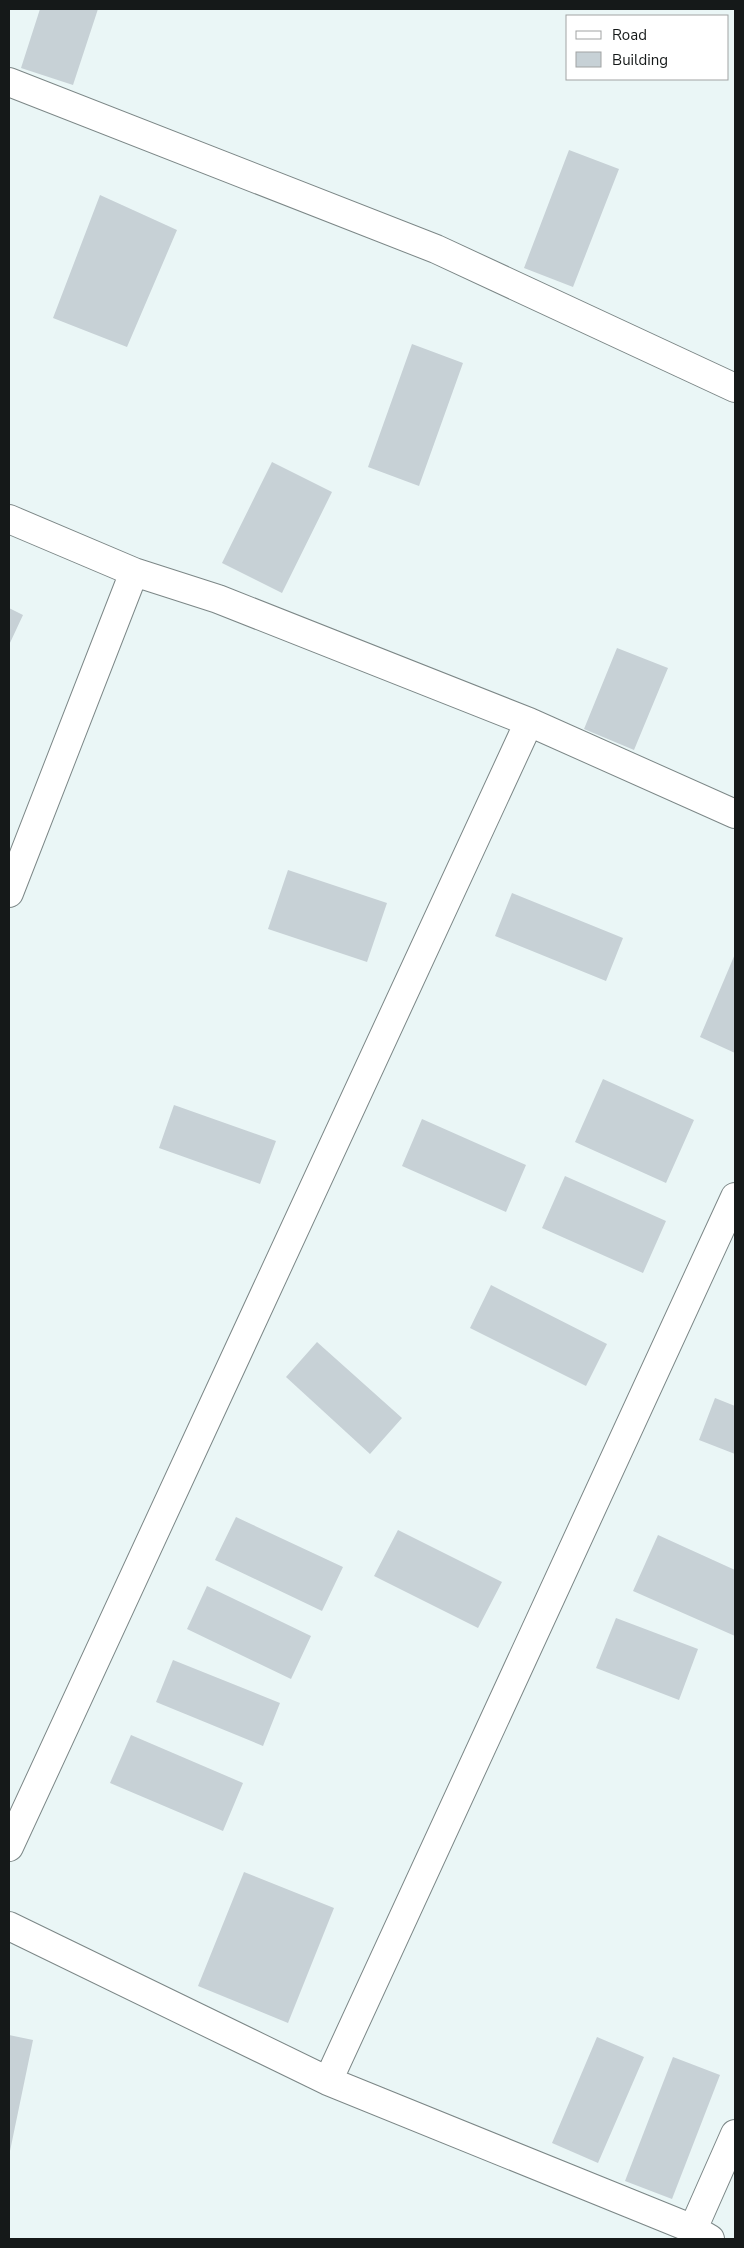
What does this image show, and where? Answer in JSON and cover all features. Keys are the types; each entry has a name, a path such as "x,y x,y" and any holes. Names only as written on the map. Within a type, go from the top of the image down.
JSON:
{"street":[{"path":"9,82 436,248 735,388"},
{"path":"9,519 134,572 218,600 529,722 735,814"},
{"path":"9,893 134,572"},
{"path":"9,1846 529,722"},
{"path":"328,2081 735,1197"},
{"path":"9,1926 328,2081 701,2234 735,2134"}],"building":[{"path":"40,9 98,9 73,85 21,68"},
{"path":"569,150 619,169 573,287 524,268"},
{"path":"100,195 177,230 127,347 53,318"},
{"path":"412,344 463,363 419,486 368,467"},
{"path":"272,462 332,492 282,593 222,563"},
{"path":"9,608 23,615 9,645"},
{"path":"617,648 668,668 634,750 584,729"},
{"path":"288,870 387,903 367,962 268,929"},
{"path":"512,893 623,938 606,981 495,936"},
{"path":"735,954 735,1053 700,1037"},
{"path":"603,1079 694,1120 666,1183 575,1142"},
{"path":"174,1105 276,1141 260,1184 159,1148"},
{"path":"422,1119 526,1165 506,1212 402,1166"},
{"path":"565,1176 666,1221 643,1273 542,1228"},
{"path":"491,1285 607,1344 586,1386 470,1328"},
{"path":"317,1342 402,1418 370,1454 286,1377"},
{"path":"715,1398 735,1406 735,1454 699,1440"},
{"path":"236,1517 343,1567 322,1611 215,1560"},
{"path":"398,1530 502,1582 478,1628 374,1576"},
{"path":"658,1535 735,1570 735,1636 633,1591"},
{"path":"207,1586 311,1636 291,1679 187,1629"},
{"path":"616,1618 698,1649 679,1700 596,1668"},
{"path":"173,1660 280,1703 263,1746 156,1702"},
{"path":"131,1735 243,1783 223,1831 110,1783"},
{"path":"244,1872 334,1908 288,2023 198,1986"},
{"path":"9,2035 33,2040 10,2151 9,2151"},
{"path":"597,2037 644,2057 598,2163 552,2143"},
{"path":"673,2057 720,2075 672,2199 625,2181"}]}
